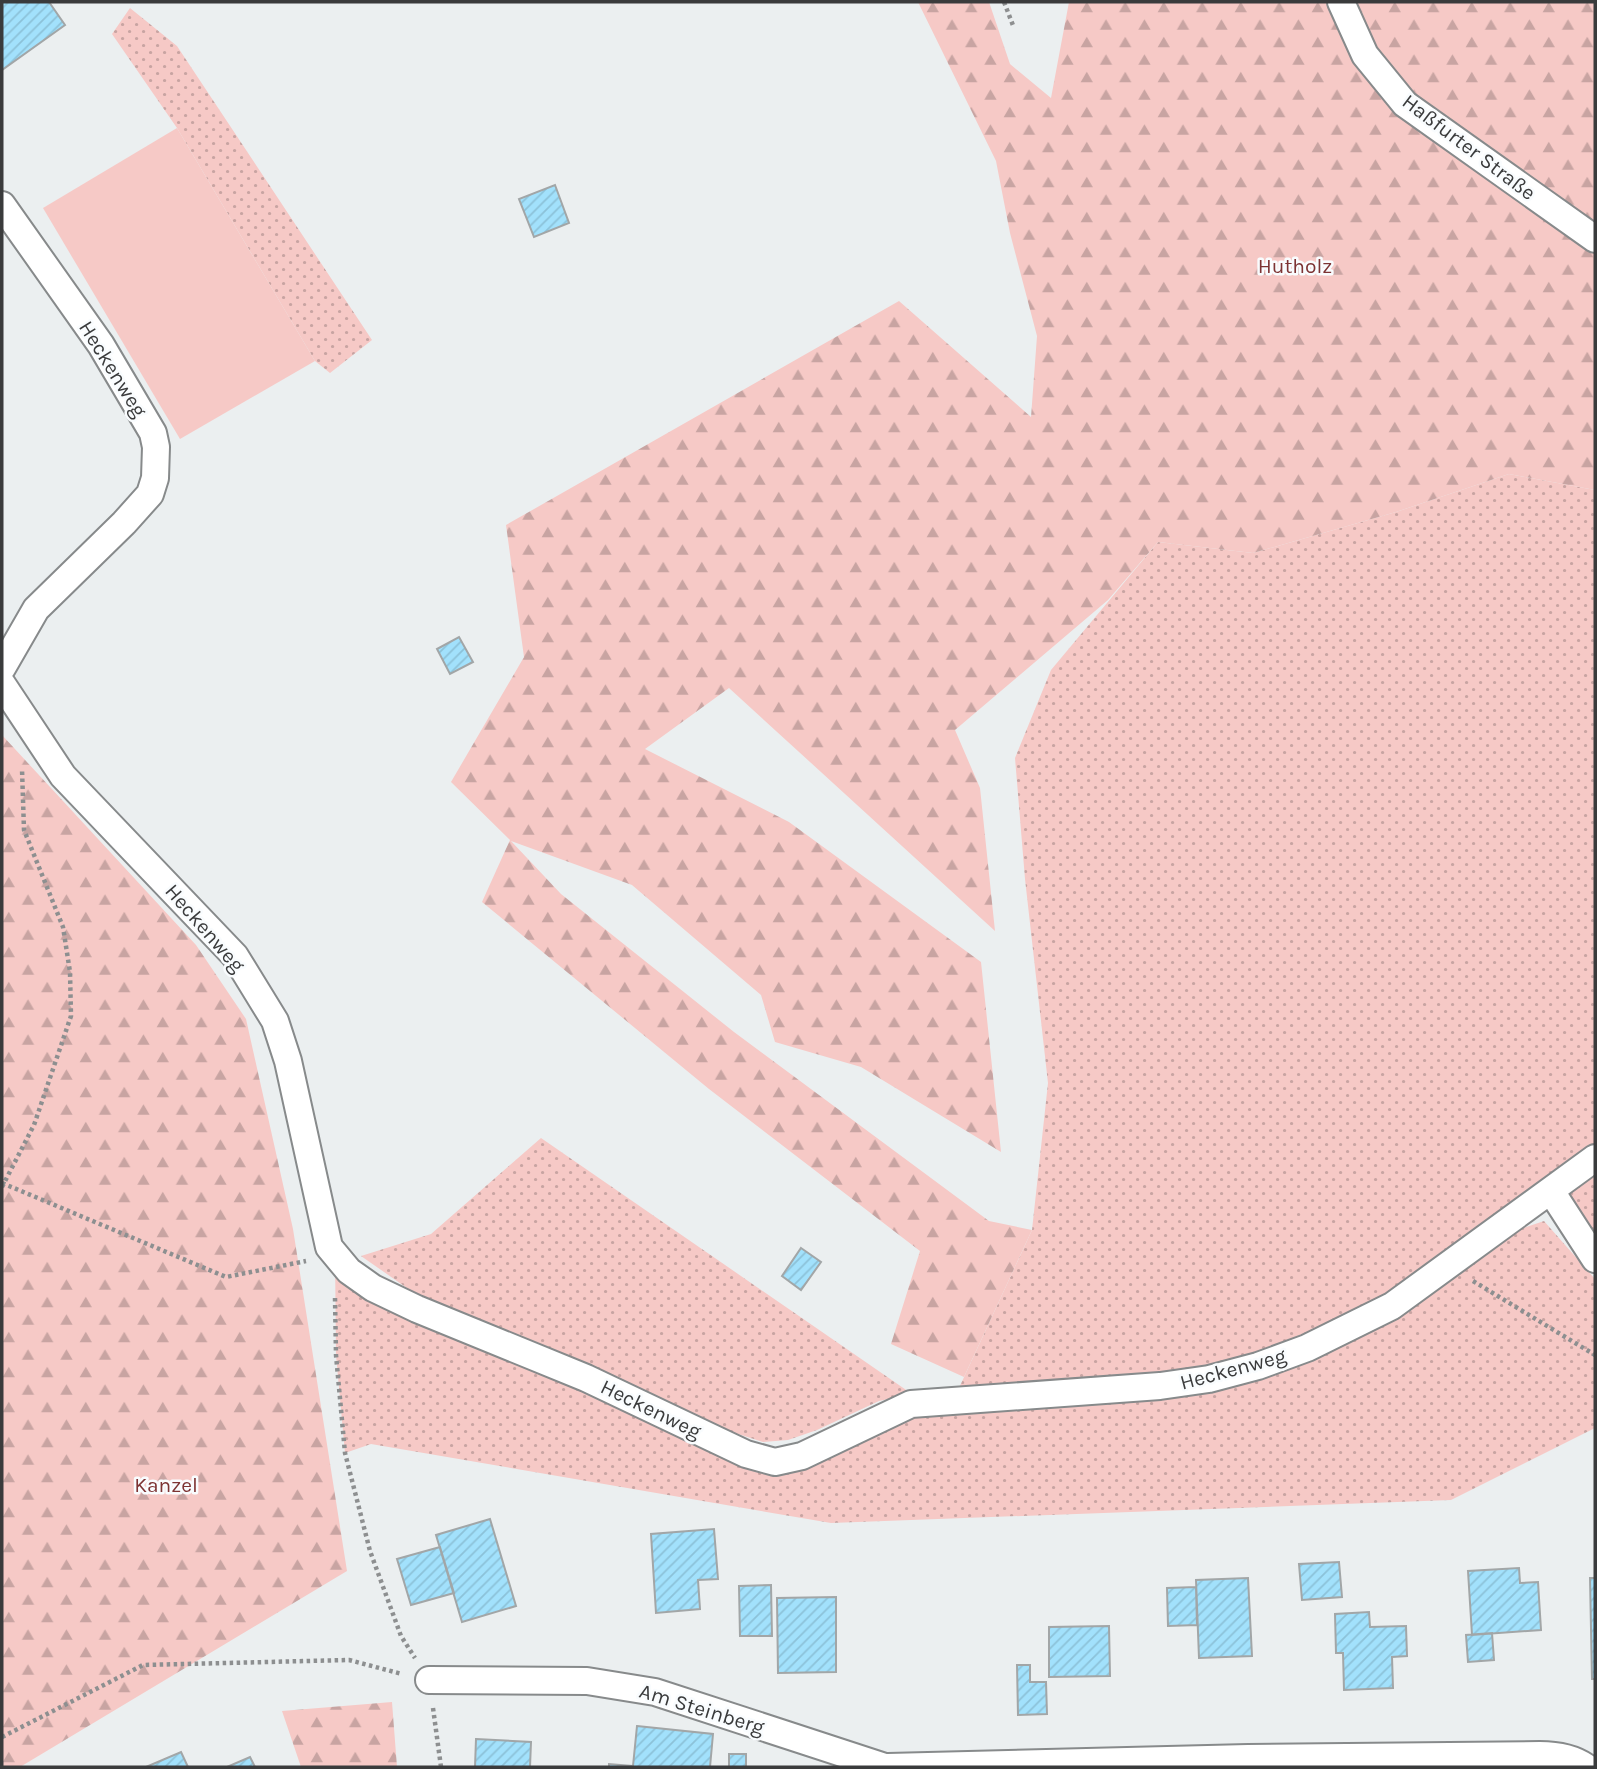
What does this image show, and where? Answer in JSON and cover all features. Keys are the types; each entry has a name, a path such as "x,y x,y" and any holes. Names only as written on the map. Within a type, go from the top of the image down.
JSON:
{"street":[{"name":"Haßfurter Straße","path":"1341,2 1365,55 1405,104 1595,239"},
{"name":"Heckenweg","path":"2,205 101,345 152,433 156,447 155,478 150,494 36,609 2,668"},
{"name":"Heckenweg","path":"2,684 64,776 235,956 275,1021 288,1061 329,1247 349,1271 373,1288 417,1309 586,1378 746,1454 775,1462 802,1456 911,1404 1160,1386 1209,1379 1258,1366 1307,1348 1392,1306 1595,1158"},
{"path":"1551,1191 1595,1259"},
{"name":"Am Steinberg","path":"429,1680 587,1681 655,1692 887,1767 1248,1763 1541,1755 1554,1755 1586,1767"}],"path":[{"path":"1004,2 1014,28"},
{"path":"22,765 24,830 63,927 70,972 71,1016 34,1125 2,1185 226,1277 335,1256 336,1354 345,1453 370,1551 401,1636 429,1680 441,1767"},
{"path":"1439,1270 1458,1272 1595,1355"},
{"path":"2,1737 143,1665 349,1660 429,1680"}],"green space":[{"name":"Hutholz","path":"918,2 989,2 1010,64 1051,98 1069,2 1595,2 1595,490 1509,474 1396,512 1253,553 1158,542 1108,600 955,730 980,788 995,931 729,688 645,749 789,822 981,962 1001,1152 861,1067 775,1042 761,995 632,885 511,841 561,894 734,1032 989,1221 1032,1230 964,1377 891,1344 920,1251 709,1089 482,902 510,840 451,782 524,657 506,525 899,301 1031,417 1037,336 1010,233 996,161"},
{"path":"130,8 177,46 372,340 330,373 315,361 177,128 112,34"},
{"path":"177,128 315,361 180,439 43,208"},
{"path":"1509,474 1595,490 1595,1259 1551,1191 1392,1306 1307,1348 1258,1366 1209,1379 1160,1386 1022,1397 1063,1404 1204,1392 1253,1380 1304,1362 1355,1339 1506,1234 1544,1221 1595,1279 1595,1428 1451,1500 831,1523 371,1444 345,1453 336,1355 335,1256 349,1271 373,1288 417,1309 586,1378 746,1454 775,1462 802,1456 911,1404 953,1401 1032,1230 1048,1083 1025,879 1015,758 1051,670 1158,542 1253,553 1396,512"},
{"name":"Kanzel","path":"2,735 196,945 246,1019 293,1229 347,1571 20,1767 2,1767"},
{"path":"541,1138 912,1394 879,1401 817,1430 788,1440 763,1442 732,1432 546,1346 474,1322 417,1295 361,1256 431,1234"},
{"path":"392,1702 397,1767 301,1767 282,1711"}],"building":[{"path":"2,2 49,2 65,25 2,70"},
{"path":"555,185 569,223 534,237 519,199"},
{"path":"459,637 473,662 450,674 437,649"},
{"path":"801,1248 821,1262 801,1290 782,1276"},
{"path":"490,1519 516,1606 462,1622 436,1535"},
{"path":"714,1529 718,1579 698,1580 700,1609 656,1613 651,1534"},
{"path":"440,1547 454,1593 411,1605 397,1559"},
{"path":"1339,1562 1342,1597 1302,1600 1299,1564"},
{"path":"1519,1568 1520,1583 1538,1582 1541,1630 1472,1635 1468,1571"},
{"path":"1248,1578 1252,1656 1199,1658 1196,1580"},
{"path":"1590,1578 1595,1578 1595,1679 1592,1679"},
{"path":"771,1585 772,1636 740,1636 739,1586"},
{"path":"1196,1587 1197,1625 1168,1626 1167,1588"},
{"path":"836,1597 836,1672 778,1673 777,1598"},
{"path":"1369,1612 1370,1627 1406,1626 1407,1656 1392,1657 1393,1688 1344,1690 1343,1653 1336,1653 1335,1614"},
{"path":"1109,1626 1110,1676 1049,1677 1049,1627"},
{"path":"1492,1633 1494,1660 1468,1662 1466,1635"},
{"path":"1017,1665 1030,1665 1030,1682 1046,1682 1047,1714 1018,1715"},
{"path":"637,1726 713,1734 710,1767 609,1767 609,1764 633,1766"},
{"path":"476,1739 531,1742 530,1767 475,1767"},
{"path":"181,1752 188,1767 146,1767"},
{"path":"729,1754 746,1754 746,1767 729,1767"},
{"path":"250,1757 255,1767 227,1767"}]}
